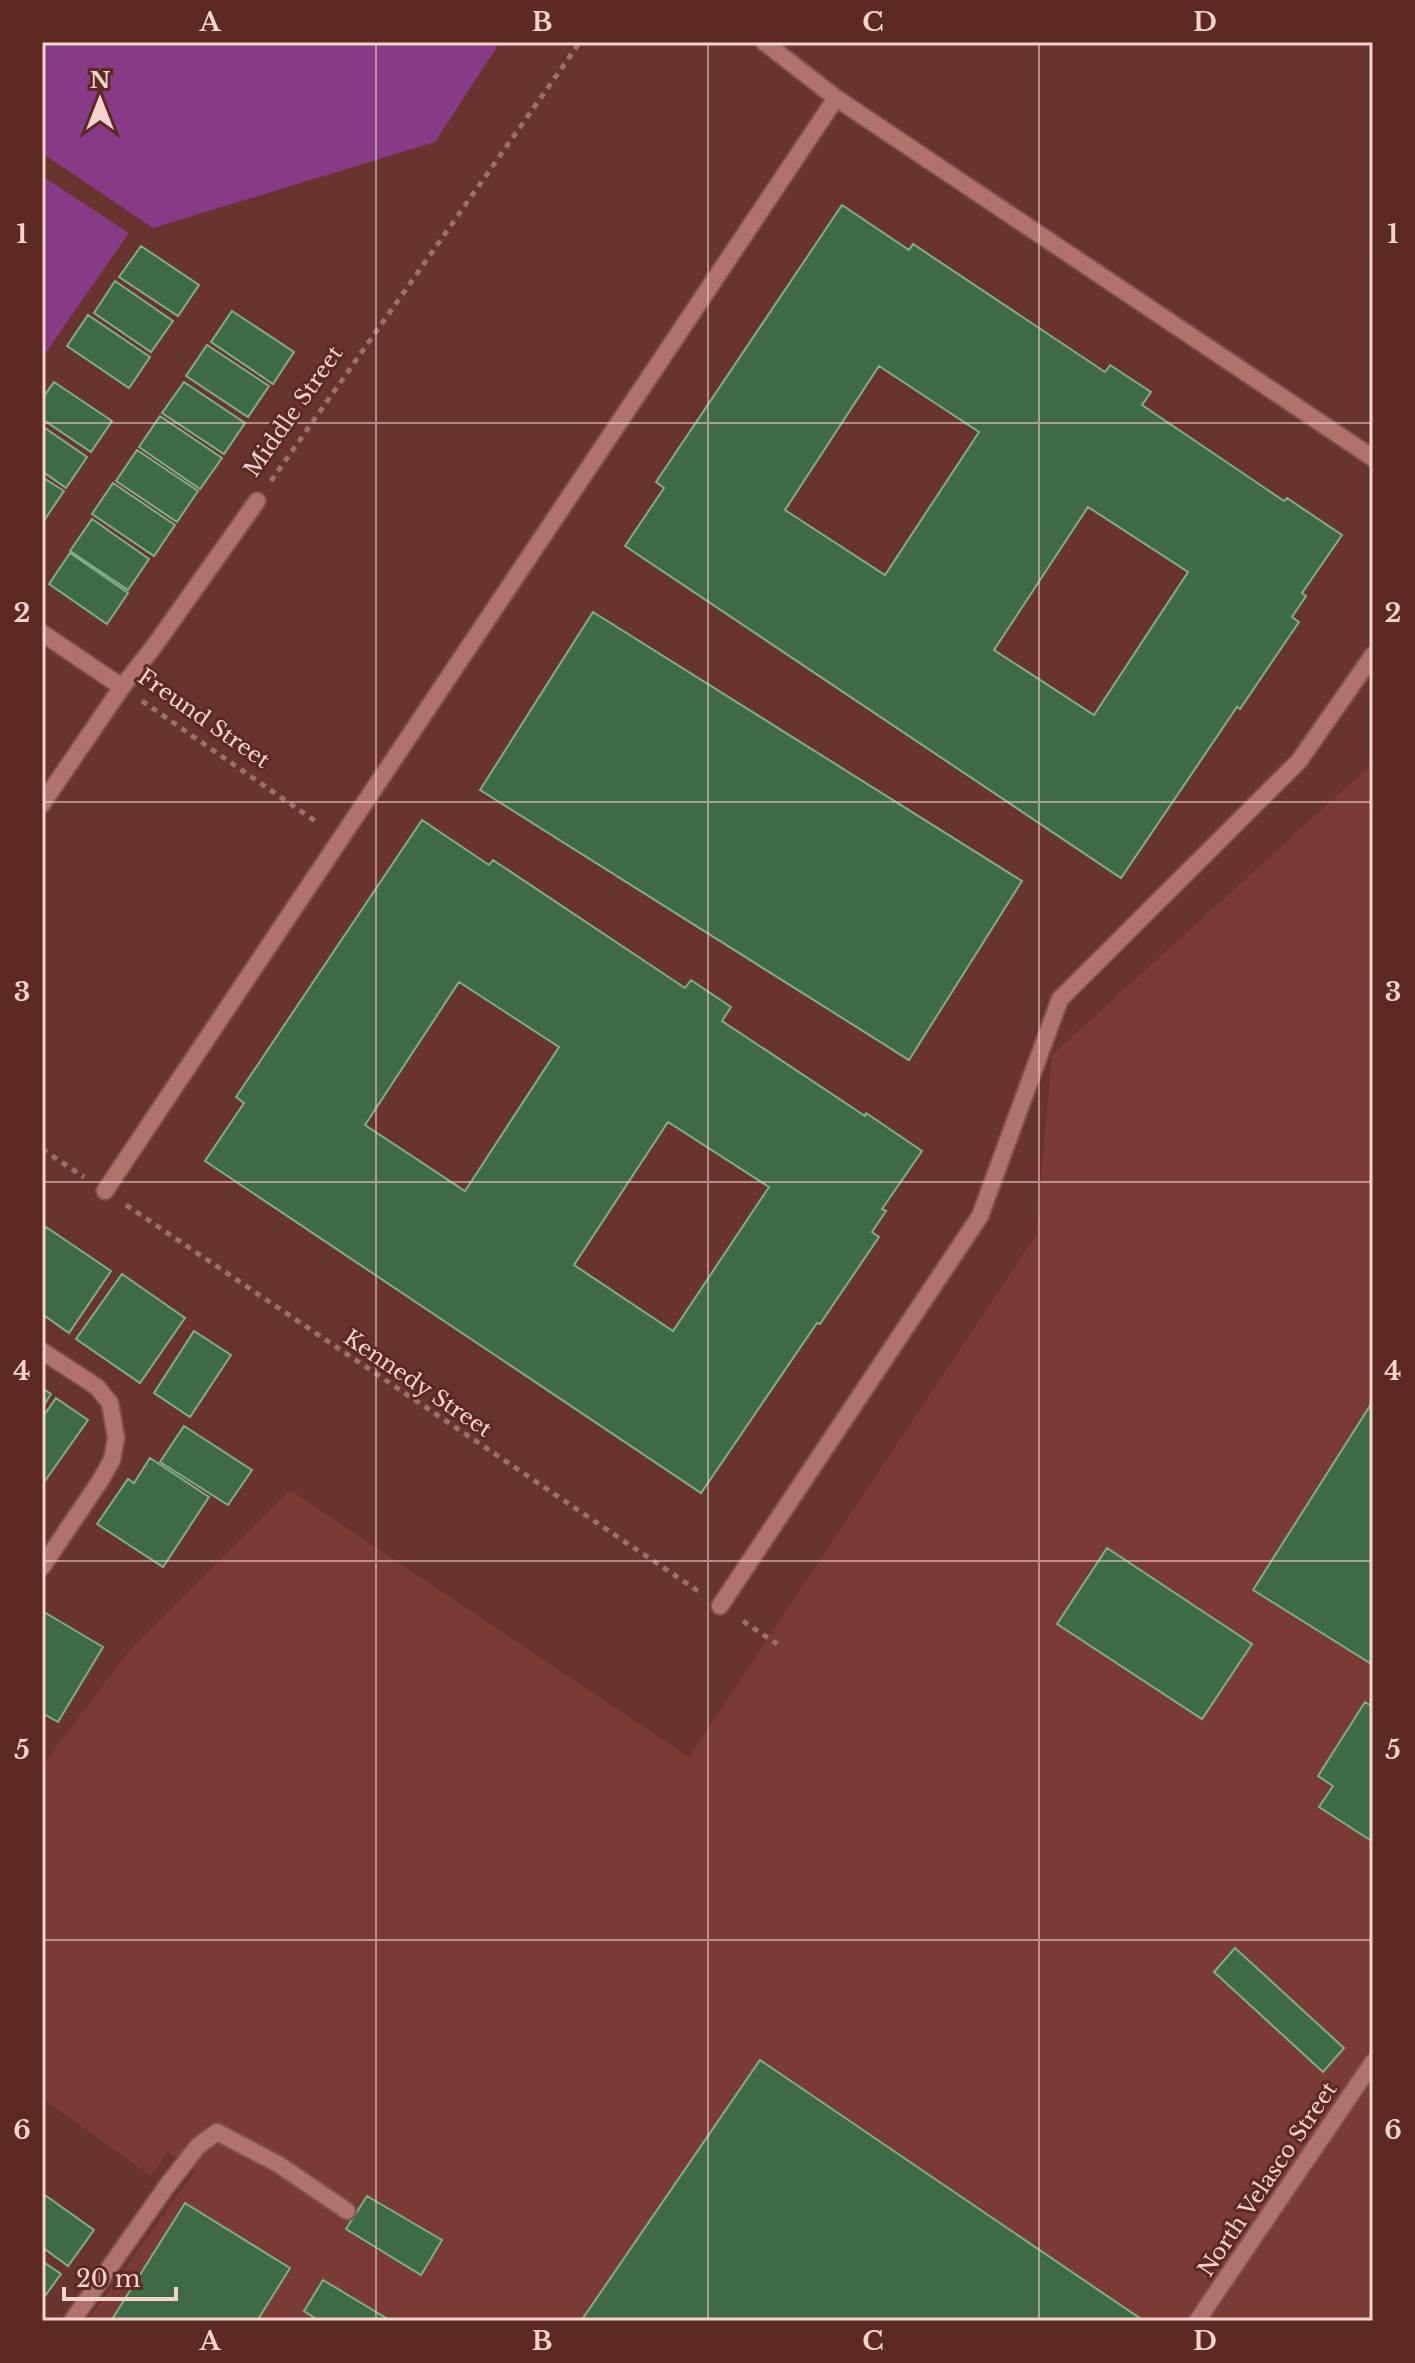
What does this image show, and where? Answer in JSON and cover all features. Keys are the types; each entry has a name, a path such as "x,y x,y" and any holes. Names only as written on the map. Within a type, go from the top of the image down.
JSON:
{"street":[{"path":"764,42 836,98 1373,458"},
{"path":"105,1191 836,98"},
{"name":"Middle Street","path":"42,804 122,687 257,501"},
{"name":"Freund Street","path":"42,633 122,687"},
{"path":"720,1606 980,1216 1060,999 1299,761 1373,655"},
{"path":"42,1351 97,1387 110,1403 116,1438 112,1460 100,1481 42,1567"},
{"name":"North Velasco Street","path":"1197,2321 1373,2062"},
{"path":"72,2321 166,2187 198,2146 217,2132 278,2164 347,2211"}],"path":[{"name":"Middle Street","path":"257,501 580,42"},
{"name":"Freund Street","path":"122,687 341,839"},
{"name":"Kennedy Street","path":"42,1149 777,1644"}],"shaded area":[{"path":"42,42 500,42 435,142 153,228 42,153"},
{"path":"42,176 129,233 42,358"},
{"path":"1373,763 1373,2321 87,2321 195,2171 168,2152 151,2176 42,2098 42,1766 128,1652 290,1490 689,1757 1036,1235 1052,1055"}],"building":[{"path":"842,205 909,250 913,244 1105,372 1110,365 1151,392 1142,405 1284,501 1287,498 1342,535 1302,593 1306,596 1292,617 1299,622 1121,878 625,546 664,488 656,482","holes":["879,366 979,432 885,575 785,510","1088,507 1188,572 1094,715 994,650"]},
{"path":"141,246 199,285 178,316 119,277"},
{"path":"115,281 173,321 151,352 94,313"},
{"path":"232,311 294,352 273,384 211,342"},
{"path":"88,315 150,357 129,388 67,346"},
{"path":"207,345 269,386 248,417 186,376"},
{"path":"54,382 112,421 91,452 42,419 42,399"},
{"path":"184,382 245,423 224,454 162,413"},
{"path":"160,416 222,458 200,489 139,447"},
{"path":"42,426 87,457 66,488 42,471"},
{"path":"137,450 198,491 177,522 116,481"},
{"path":"42,477 64,491 43,522 42,521"},
{"path":"113,483 175,525 154,556 92,514"},
{"path":"92,519 149,559 128,590 70,551"},
{"path":"70,553 128,593 107,624 49,584"},
{"path":"593,612 1022,881 909,1060 480,790"},
{"path":"422,820 489,865 493,860 685,988 691,980 731,1007 722,1021 922,1151 882,1209 886,1211 872,1232 879,1237 701,1493 205,1161 244,1103 236,1097","holes":["459,982 559,1047 465,1191 365,1125","668,1122 769,1187 673,1331 574,1265"]},
{"path":"46,1227 111,1271 69,1333 42,1314 42,1232"},
{"path":"122,1274 185,1318 140,1383 76,1339"},
{"path":"194,1331 231,1355 190,1417 154,1393"},
{"path":"42,1388 51,1394 42,1408"},
{"path":"56,1398 88,1420 45,1481 42,1479 42,1418"},
{"path":"1373,1401 1373,1665 1253,1590"},
{"path":"184,1426 252,1470 228,1505 160,1462"},
{"path":"150,1458 209,1497 163,1567 97,1524 128,1479 134,1483"},
{"path":"1107,1548 1252,1644 1202,1719 1057,1624"},
{"path":"44,1612 103,1647 58,1722 42,1713"},
{"path":"1365,1702 1373,1707 1373,1842 1319,1807 1333,1786 1318,1776"},
{"path":"1235,1948 1344,2048 1323,2072 1214,1972"},
{"path":"760,2060 1144,2321 581,2321"},
{"path":"42,2193 94,2230 68,2266 42,2247"},
{"path":"367,2196 442,2240 421,2275 346,2229"},
{"path":"185,2203 290,2268 257,2321 111,2321"},
{"path":"42,2261 61,2274 42,2300"},
{"path":"323,2280 391,2321 319,2321 304,2311"}]}
